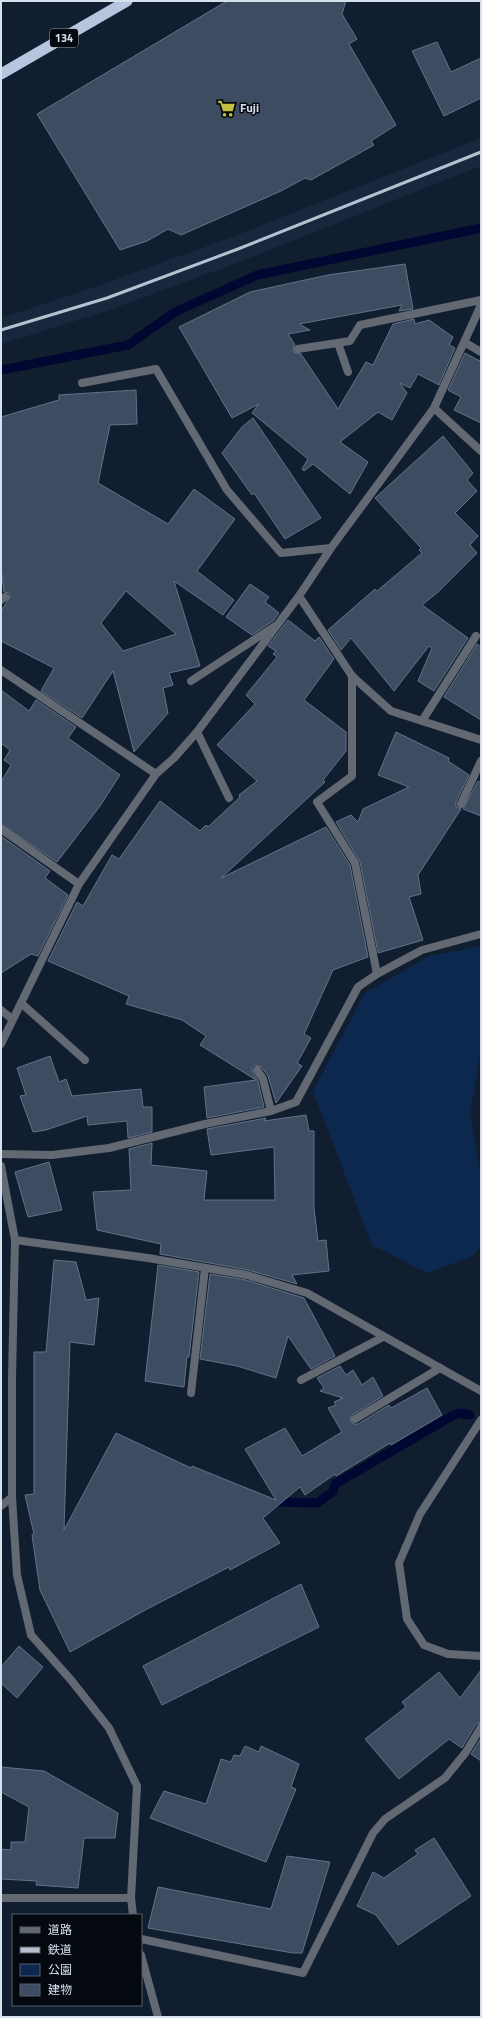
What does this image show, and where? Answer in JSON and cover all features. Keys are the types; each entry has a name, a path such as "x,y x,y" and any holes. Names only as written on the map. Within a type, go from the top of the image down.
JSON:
{"highway":[{"name":"134","path":"1,74 127,1"}],"street":[{"path":"298,349 350,341 360,325 481,300"},
{"path":"1,1044 79,884 156,774 197,732 299,596 331,548 434,408 481,305"},
{"path":"464,342 481,352"},
{"path":"338,343 348,372"},
{"path":"82,383 156,369 227,490 281,553 331,548"},
{"path":"434,408 481,451"},
{"path":"299,596 352,676 391,711 481,740"},
{"path":"191,681 275,626"},
{"path":"422,721 476,636"},
{"path":"1,670 156,774"},
{"path":"352,676 352,776 317,802 355,863 377,974"},
{"path":"197,732 229,798"},
{"path":"462,804 481,761"},
{"path":"1,828 79,884"},
{"path":"1,1154 52,1154 109,1148 205,1124 271,1111 296,1102 358,987 377,974 422,950 481,934"},
{"path":"21,1003 85,1060"},
{"path":"1,1010 12,1019"},
{"path":"257,1070 263,1079 271,1111"},
{"path":"1,1166 15,1240 12,1378 12,1497 17,1575 31,1635 71,1680 109,1728 137,1786 131,1898 134,1914"},
{"path":"15,1240 148,1258 247,1275 307,1293 481,1391"},
{"path":"191,1393 205,1268"},
{"path":"301,1380 383,1337"},
{"path":"355,1419 440,1368"},
{"path":"481,1420 420,1514 400,1562 407,1619 424,1645 448,1654 481,1656"},
{"path":"1,1506 12,1497"},
{"path":"142,1939 303,1973 373,1833 385,1819 445,1778 466,1752 481,1727"},
{"path":"1,1898 131,1898"},
{"path":"142,1958 158,2017"}],"shaded area":[{"path":"481,138 481,166 242,261 107,311 1,344 1,318 103,284 232,237"}],"green space":[{"path":"481,946 481,1051 470,1114 481,1179 481,1246 471,1257 427,1273 372,1245 313,1091 365,993 429,956"}],"building":[{"path":"227,1 346,1 342,14 357,39 349,44 396,125 371,141 374,145 311,180 305,178 281,191 181,235 168,229 147,241 120,250 37,114"},
{"path":"437,42 451,72 481,58 481,98 444,116 412,51"},
{"path":"405,264 413,309 399,311 402,305 299,324 310,330 288,334 295,345 293,347 294,352 301,354 338,409 366,362 373,365 393,324 414,319 415,324 429,320 453,337 449,345 455,348 439,385 418,374 410,388 400,383 407,393 392,420 378,412 340,442 368,462 350,494 313,464 304,471 302,469 308,459 252,413 259,404 232,418 179,327 250,292 328,275"},
{"path":"465,353 480,361 481,358 481,423 454,410 461,397 448,390"},
{"path":"136,390 137,424 110,425 98,483 168,524 194,489 235,519 197,571 234,600 223,615 174,581 200,666 169,673 173,685 163,688 168,713 134,752 113,671 82,718 41,691 54,668 1,641 1,611 10,597 9,593 4,592 1,567 1,417 59,400 59,395","holes":["126,591 176,634 123,651 101,623"]},
{"path":"253,418 321,518 285,539 254,493 252,495 222,453 242,427"},
{"path":"443,436 473,473 467,480 477,491 455,513 478,536 470,545 477,553 438,592 422,605 468,638 434,691 418,681 432,648 429,646 394,691 351,638 341,650 328,630 375,589 377,591 422,553 419,550 421,548 375,498"},
{"path":"250,584 269,597 265,602 279,613 273,621 252,635 226,617"},
{"path":"288,620 315,641 319,637 334,659 304,700 346,732 346,751 323,780 325,782 221,878 326,827 350,865 368,957 333,970 304,1034 311,1038 297,1063 302,1066 276,1103 268,1076 261,1067 256,1065 252,1067 252,1071 258,1081 264,1107 207,1118 204,1087 256,1080 200,1045 206,1036 182,1020 126,1004 129,996 48,961 77,902 83,906 112,855 119,859 160,801 200,831 206,825 208,827 240,797 239,795 257,781 217,745 255,704 246,695 277,657 273,654 276,651 268,646"},
{"path":"477,644 481,647 481,720 444,697"},
{"path":"1,690 29,711 36,700 76,727 68,738 120,775 100,806 57,862 1,824 1,782 11,765 4,760 10,750 1,743"},
{"path":"396,732 449,758 448,761 469,775 456,802 456,807 461,809 418,875 421,894 409,897 423,940 378,953 360,862 336,822 351,815 358,822 363,809 409,787 378,775"},
{"path":"478,781 481,783 481,816 463,809"},
{"path":"1,836 50,871 45,878 68,895 38,956 31,954 1,973"},
{"path":"50,1056 59,1082 66,1079 72,1096 141,1089 143,1107 152,1107 152,1132 128,1138 127,1121 88,1125 87,1116 46,1130 33,1132 20,1096 26,1095 17,1068"},
{"path":"306,1115 309,1131 314,1131 314,1208 318,1241 326,1240 329,1271 292,1275 297,1284 248,1270 160,1254 161,1244 97,1230 93,1192 131,1190 129,1149 152,1143 151,1165 207,1171 204,1200 275,1200 274,1147 211,1155 207,1129 266,1118 264,1121"},
{"path":"49,1162 62,1210 28,1217 15,1172"},
{"path":"54,1260 76,1262 86,1300 99,1298 94,1345 70,1342 64,1530 116,1433 191,1468 192,1466 276,1500 245,1449 285,1428 302,1456 342,1432 328,1408 336,1405 334,1402 343,1398 320,1391 324,1388 317,1378 340,1366 346,1375 353,1370 362,1385 373,1377 383,1396 352,1415 350,1419 353,1424 358,1424 389,1405 391,1408 427,1388 442,1415 391,1445 390,1443 336,1476 335,1474 305,1495 300,1487 263,1518 280,1543 230,1570 229,1567 147,1609 70,1652 40,1590 32,1535 34,1534 25,1495 34,1494 34,1352 46,1352"},
{"path":"158,1265 199,1272 184,1387 145,1381"},
{"path":"210,1274 246,1280 304,1298 335,1356 311,1369 288,1336 276,1378 237,1366 200,1359"},
{"path":"301,1584 319,1627 162,1705 143,1666"},
{"path":"19,1646 43,1667 17,1698 1,1683 1,1667"},
{"path":"481,1670 481,1722 476,1724 462,1748 449,1739 399,1779 365,1739 406,1707 402,1702 439,1672 460,1698"},
{"path":"481,1738 481,1761 471,1754"},
{"path":"245,1746 259,1752 261,1746 299,1764 291,1787 296,1789 266,1862 150,1818 164,1791 206,1804 221,1759 231,1762 234,1755 240,1756"},
{"path":"1,1767 44,1771 118,1813 115,1838 84,1838 78,1888 36,1885 37,1881 1,1879 1,1849 11,1850 11,1842 25,1842 29,1807 1,1792"},
{"path":"434,1838 471,1896 398,1945 376,1915 357,1906 373,1872 384,1878 418,1854 415,1850"},
{"path":"287,1856 330,1862 302,1953 293,1953 148,1928 158,1887 271,1909"}],"waterway":[{"path":"1,370 128,345 175,312 257,275 481,228"},
{"path":"271,1502 317,1503 333,1492 335,1484 452,1416 460,1413 470,1415"}],"railway":[{"path":"1,330 107,298 238,249 481,152"}],"place":[{"name":"Fuji","path":"227,108"}]}
